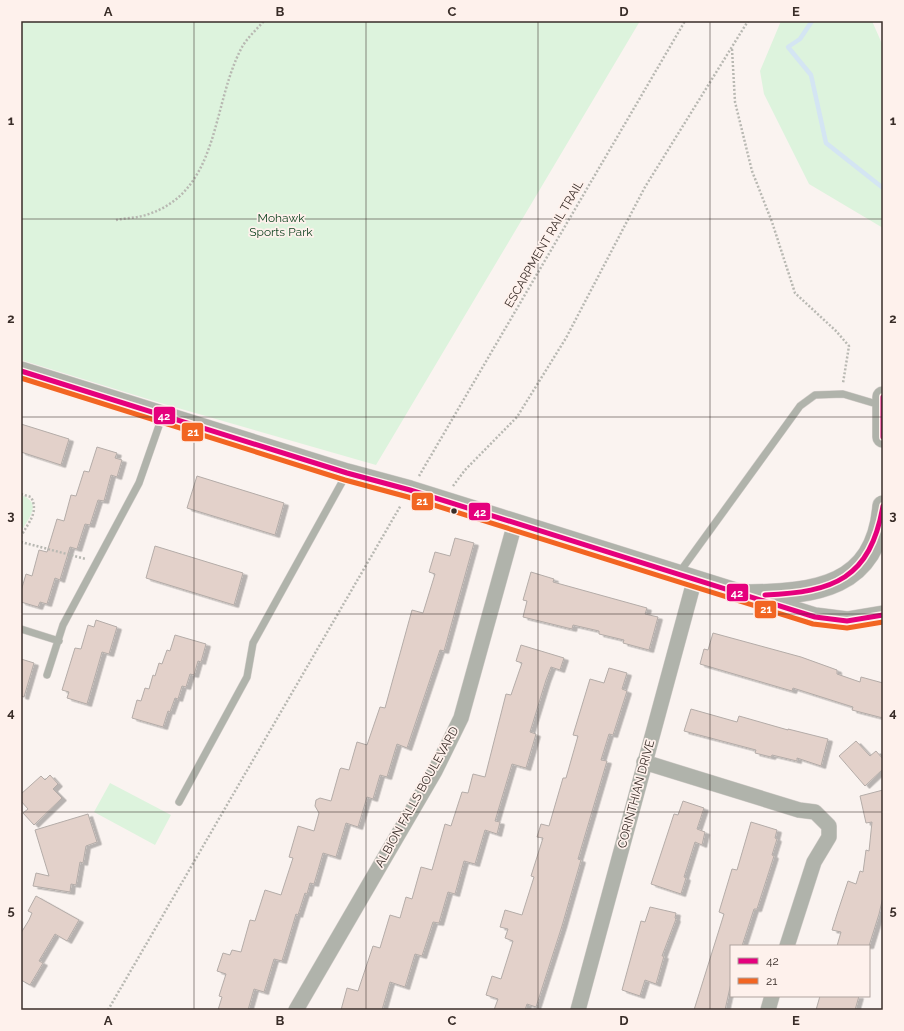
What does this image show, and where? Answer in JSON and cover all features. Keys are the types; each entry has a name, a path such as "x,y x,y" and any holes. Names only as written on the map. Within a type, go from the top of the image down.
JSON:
{"main road":[{"path":"883,401 883,437"},
{"path":"747,595 797,592 821,587 844,578 858,568 873,548 880,528 883,506"}],"street":[{"path":"21,371 348,473 410,490 687,575 815,617 847,621 883,615"},
{"name":"ALBION FALLS BOULEVARD","path":"296,1010 435,770 461,718 515,523"},
{"name":"CORINTHIAN DRIVE","path":"578,1010 644,762 687,575"},
{"path":"644,762 799,810 815,812 829,826 829,837 814,862 787,945"},
{"path":"768,1010 772,997"}],"lane":[{"path":"687,575 800,406 815,395 843,394 883,401"},
{"path":"46,675 64,625 140,483 163,415"},
{"path":"178,802 247,678 253,643 348,473"},
{"path":"21,629 59,641"}],"path":[{"path":"116,220 145,216 170,205 190,187 204,163 241,48 264,21"},
{"name":"ESCARPMENT RAIL TRAIL","path":"418,477 685,21"},
{"path":"451,489 465,470 517,417 566,338 645,187 748,21"},
{"path":"732,49 735,102 752,172 772,222 795,293 836,331 849,346 843,394"},
{"path":"21,494 31,496 35,504 35,510 21,536"},
{"path":"108,1010 405,500"},
{"path":"21,542 97,562"}],"green space":[{"name":"Mohawk Sports Park","path":"21,21 640,21 376,465 164,404 21,360"},
{"path":"781,21 872,21 883,46 883,228 809,184 764,94 760,71"},
{"path":"21,495 28,498 33,506 30,516 21,532"},
{"path":"110,783 171,815 155,845 94,812"}],"building":[{"path":"21,424 69,439 61,465 21,452"},
{"path":"97,447 117,453 115,458 122,460 117,477 111,475 104,501 98,500 90,525 85,524 77,549 70,547 60,580 55,578 47,604 40,602 38,607 21,602 21,591 26,574 32,576 39,550 47,552 57,519 64,521 71,495 76,496 84,471 89,472"},
{"path":"197,476 284,503 275,535 187,508"},
{"path":"455,538 474,543 444,651 440,650 407,748 397,744 387,777 380,775 373,799 367,797 358,827 346,823 336,857 323,853 314,884 310,883 298,915 296,914 282,961 274,959 264,992 254,989 248,1010 218,1010 222,997 219,996 226,974 217,971 223,953 230,955 232,950 241,952 250,920 255,921 265,890 281,895 293,858 289,857 298,826 314,831 319,813 315,806 316,800 320,798 331,801 340,769 349,770 357,742 367,745 380,707 385,708 412,610 423,613 435,574 429,572 435,552 450,556"},
{"path":"155,546 243,573 234,605 146,578"},
{"path":"531,572 554,579 553,582 647,608 645,614 658,617 649,650 623,643 624,640 599,634 599,631 573,625 572,629 523,617 527,601 523,600"},
{"path":"96,620 117,627 109,654 102,652 87,704 67,698 69,692 62,690 75,648 81,649 88,625 94,627"},
{"path":"713,633 801,657 837,670 837,674 860,682 861,677 883,683 883,718 852,710 853,707 793,688 792,691 700,664 704,649 708,650"},
{"path":"175,635 206,644 201,662 198,661 194,675 190,674 186,687 182,686 178,699 175,698 170,712 168,711 163,727 132,718 137,700 141,701 145,688 149,689 153,675 155,676 159,663 162,664 167,650 170,651"},
{"path":"521,645 564,658 560,670 551,667 546,680 530,732 536,734 526,768 512,764 495,821 500,822 497,834 485,830 475,864 464,861 455,894 448,892 439,923 433,922 422,956 415,954 405,987 390,982 382,1010 341,1010 347,988 358,991 373,946 380,948 390,915 400,918 406,897 412,899 421,867 432,870 445,824 451,826 462,792 468,793 473,774 485,777 506,694 511,695 522,663 516,661"},
{"path":"21,659 34,663 24,697 21,696"},
{"path":"609,668 627,673 622,689 627,691 613,735 609,734 601,760 607,761 578,859 581,860 536,1007 527,1004 525,1010 494,1010 498,999 486,995 492,976 501,979 513,941 505,938 508,929 500,927 505,910 522,915 534,877 531,876 543,838 537,837 541,824 549,826 563,778 566,778 578,736 573,735 590,679 604,683"},
{"path":"691,709 737,722 739,716 788,730 828,739 821,766 797,758 797,761 772,755 771,757 755,753 756,750 684,731"},
{"path":"856,741 870,756 876,751 883,759 883,769 865,786 839,756"},
{"path":"50,775 58,784 53,789 62,798 34,825 23,813 28,809 21,801 21,794 41,776 45,780"},
{"path":"883,790 883,897 869,945 837,945 841,932 832,930 848,881 856,884 860,871 863,872 866,850 869,851 872,822 866,823 860,796"},
{"path":"683,801 704,808 697,829 705,832 702,845 695,842 684,877 686,878 681,894 651,884 674,814 678,815"},
{"path":"88,814 97,842 86,846 83,863 80,862 76,885 71,884 70,892 33,886 36,873 49,876 35,830"},
{"path":"751,822 777,830 775,838 777,839 772,855 774,856 757,909 754,909 742,945 730,945 730,988 725,1010 694,1010 724,914 719,912 732,869 737,870"},
{"path":"36,896 79,920 67,941 55,934 39,961 43,963 30,985 21,980 21,933 32,913 28,911"},
{"path":"650,907 676,913 676,919 662,956 664,956 656,984 645,980 640,996 622,990 641,921 645,922"},
{"path":"820,997 859,997 855,1010 816,1010"}],"waterway":[{"path":"812,21 800,39 788,47 811,75 826,143 883,188"}],"transit line":[{"name":"42","path":"21,371 347,473 410,490 815,617 847,621 883,615"},
{"name":"21","path":"21,378 345,480 408,497 813,624 847,628 883,622"},
{"name":"42","path":"883,397 883,437"},
{"name":"42","path":"765,595 811,590 829,585 845,577 858,565 869,550 877,531 883,506"}]}
